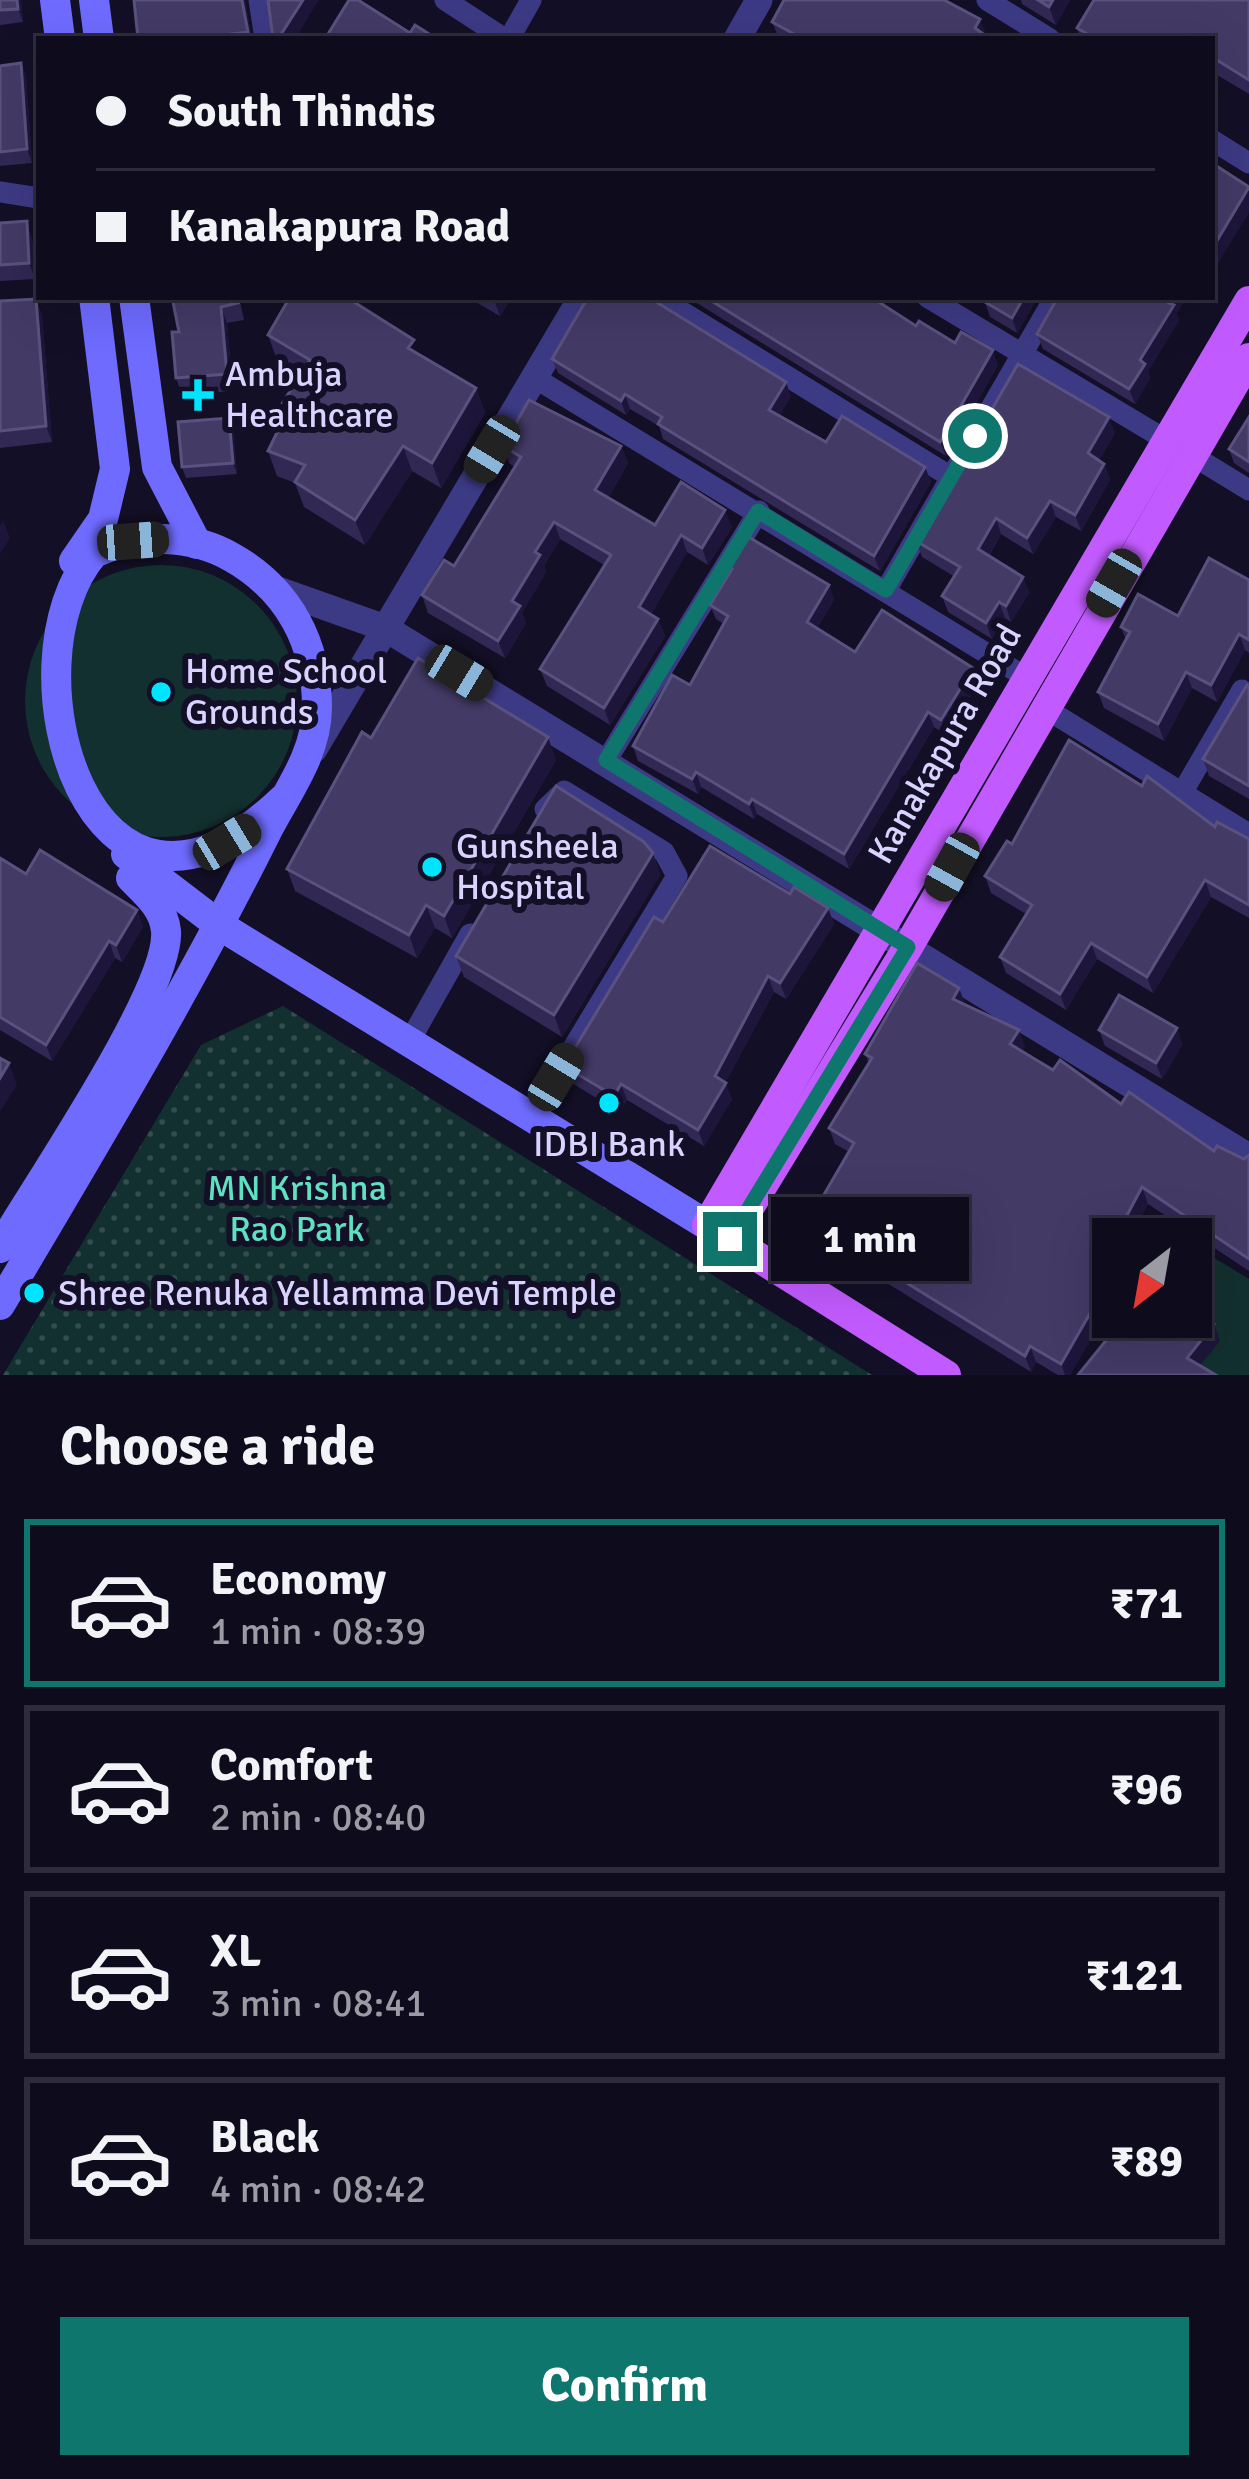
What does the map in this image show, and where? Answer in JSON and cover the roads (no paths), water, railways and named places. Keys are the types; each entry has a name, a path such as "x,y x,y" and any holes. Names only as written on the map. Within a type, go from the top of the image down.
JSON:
{"main road":[{"path":"55,0 60,36"},
{"path":"94,0 99,36"},
{"path":"37,596 72,564 103,519 116,469 94,300"},
{"path":"134,300 157,467 197,544"},
{"name":"Kanakapura Road","path":"719,1232 895,939 1043,707 1249,301"},
{"name":"Kanakapura Road","path":"895,939 1027,678 1178,447 1249,358"},
{"path":"0,1305 219,925 303,768 317,722 317,674 302,628 274,589 228,554 197,544 133,541 72,564"},
{"path":"124,852 194,853 227,842 283,800"},
{"path":"0,1248 124,1039 156,980 165,948 166,927 157,905 80,835 124,852 219,925 946,1375"}],"street":[{"path":"259,0 265,36"},
{"path":"445,0 502,36"},
{"path":"509,36 532,0"},
{"path":"738,36 759,0"},
{"path":"987,0 1045,36"},
{"path":"1215,142 1249,163"},
{"path":"0,193 36,198"},
{"path":"303,768 580,300"},
{"path":"663,300 951,476"},
{"path":"932,300 1249,490"},
{"path":"886,590 1052,300"},
{"path":"535,378 1027,678"},
{"path":"606,760 758,511"},
{"path":"274,589 385,628 1249,1157"},
{"path":"1182,793 1241,690"},
{"path":"1043,707 1249,834"},
{"path":"528,837 553,796 564,791 664,852 677,868 531,1117"},
{"path":"409,1042 482,913"}],"place":[{"name":"Ambuja Healthcare","path":"198,395"},
{"name":"Home School Grounds","path":"161,692"},
{"name":"Gunsheela Hospital","path":"432,867"},
{"name":"IDBI Bank","path":"609,1103"},
{"name":"Shree Renuka Yellamma Devi Temple","path":"34,1293"}],"park label":[{"name":"MN Krishna Rao Park","path":"297,1208"}]}
